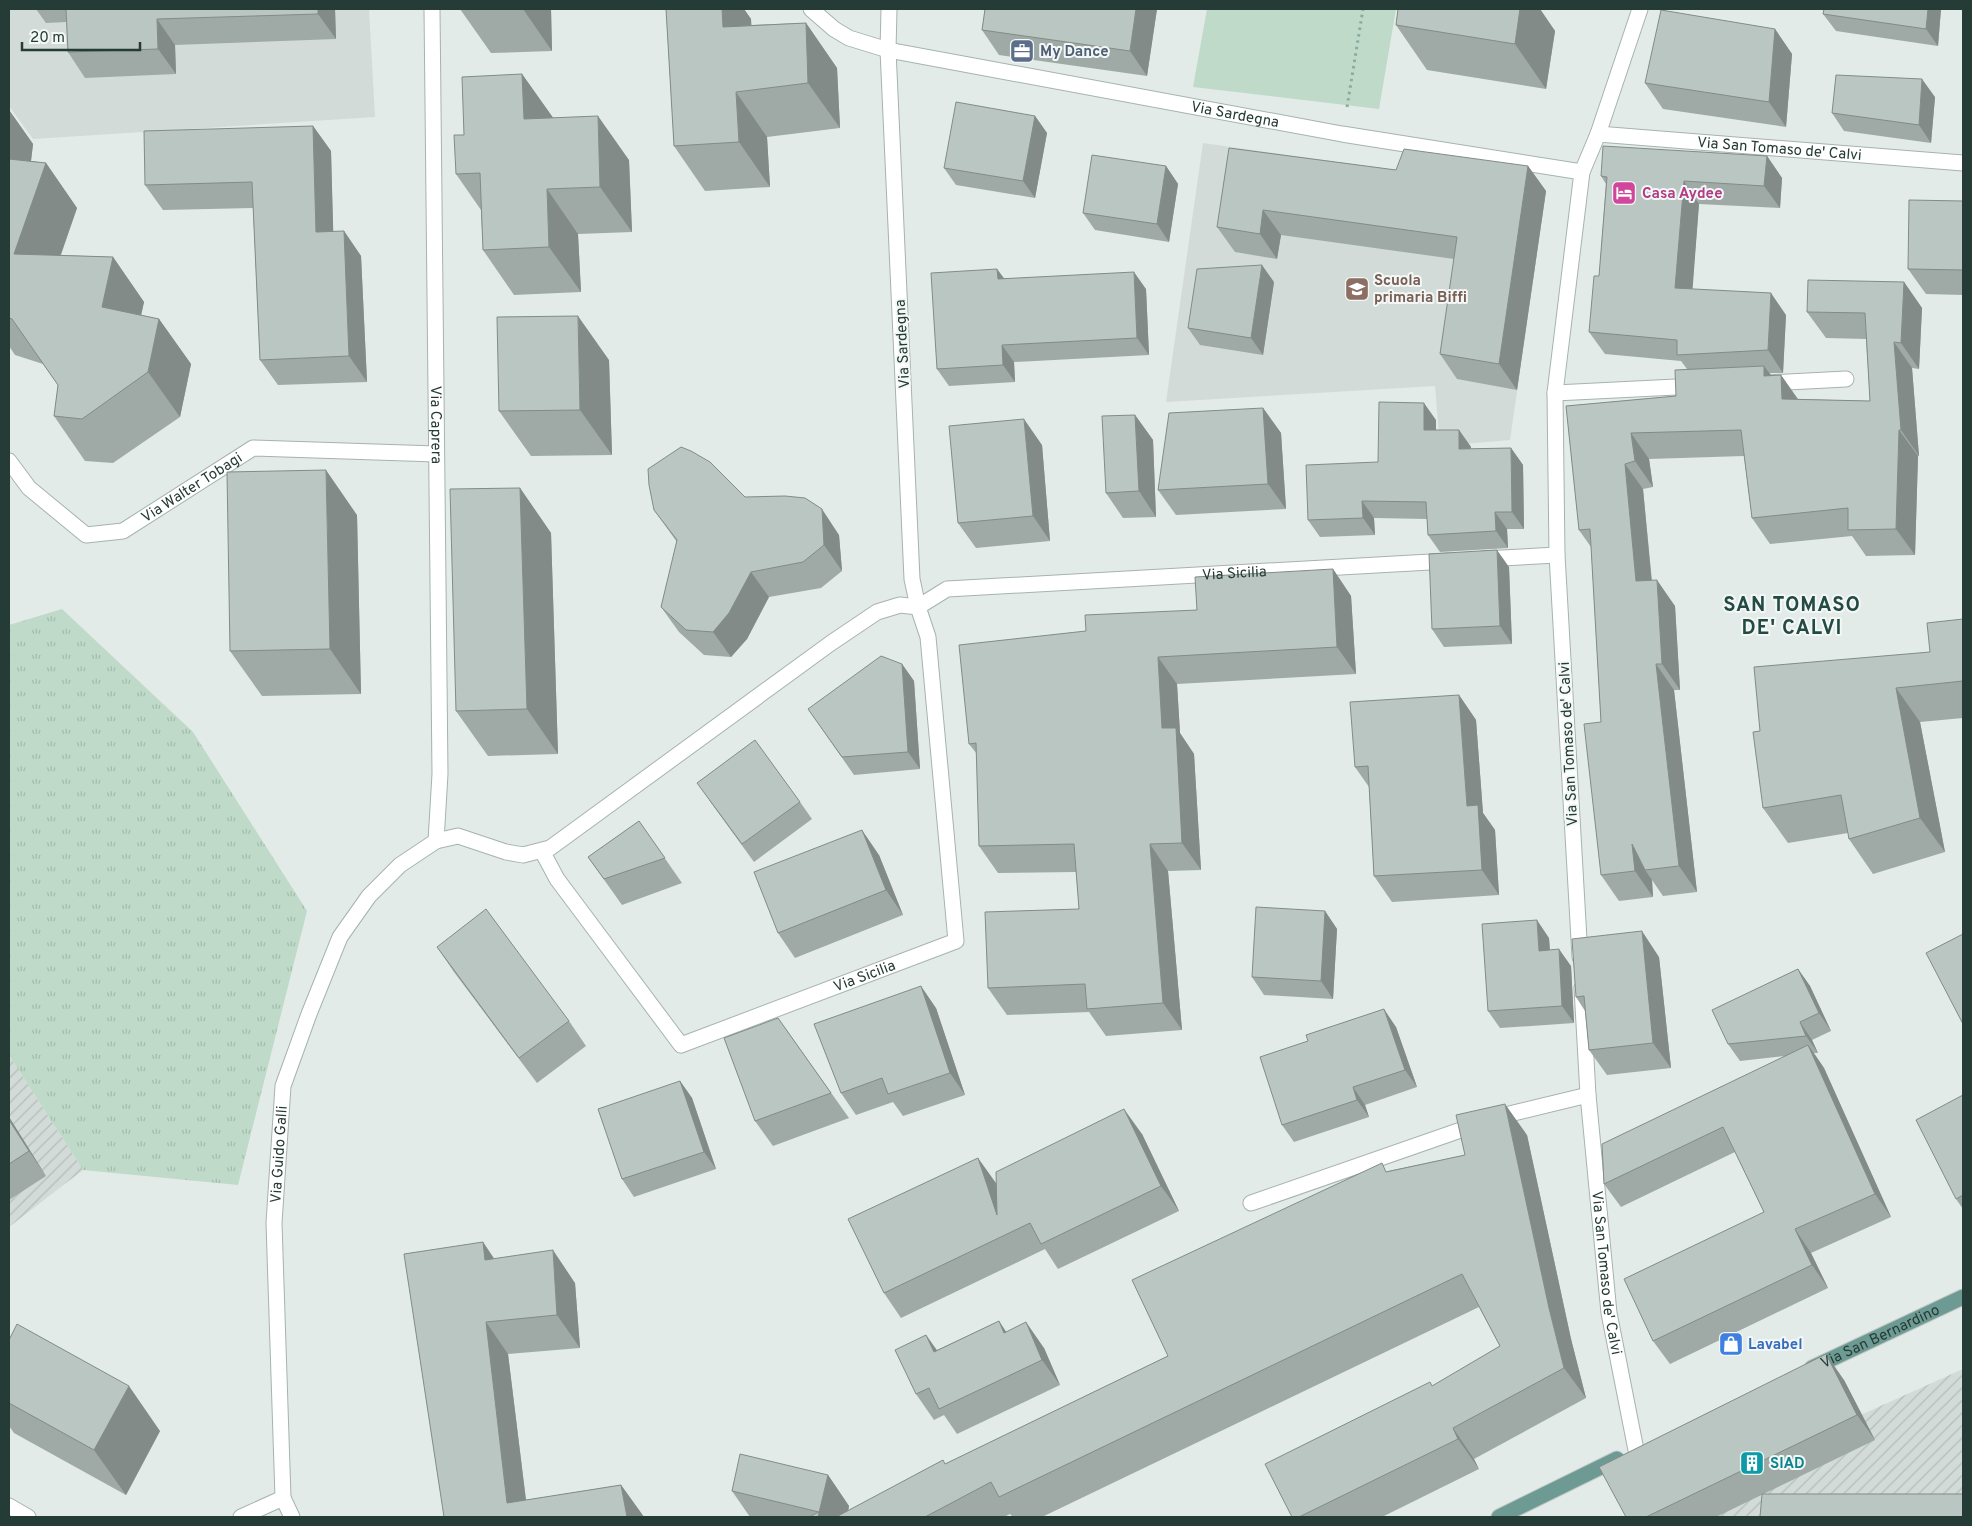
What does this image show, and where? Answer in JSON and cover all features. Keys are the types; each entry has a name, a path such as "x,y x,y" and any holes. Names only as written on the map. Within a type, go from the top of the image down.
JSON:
{"main road":[{"name":"Via San Bernardino","path":"1801,1373 1963,1297"},
{"path":"1499,1517 1652,1442"}],"street":[{"name":"Via Caprera","path":"432,9 440,774 436,841"},
{"name":"Via Sardegna","path":"811,9 834,29 849,38 888,50 1342,134 1582,172"},
{"name":"Via Sardegna","path":"889,9 888,50 912,579 918,607"},
{"name":"Via San Tomaso de' Calvi","path":"1636,1450 1609,1312 1588,1095 1557,556 1555,392 1582,172 1598,134 1640,9"},
{"name":"Via San Tomaso de' Calvi","path":"1598,134 1963,163"},
{"path":"1749,384 1846,380"},
{"path":"1555,392 1710,386"},
{"name":"Via Walter Tobagi","path":"9,461 29,488 86,535 123,531 253,448 436,454"},
{"name":"Via Sicilia","path":"542,851 557,879 682,1045 956,941 928,636 918,607 947,589 1557,556"},
{"path":"436,841 458,836 506,852 524,855 550,848 831,643 877,612 900,605 918,607"},
{"name":"Via Guido Galli","path":"292,1517 283,1498 274,1223 283,1086 308,1014 340,937 369,896 400,865 436,841"},
{"path":"1251,1203 1501,1116 1588,1095"},
{"path":"241,1517 283,1498"},
{"path":"9,1506 28,1517"}],"path":[{"path":"1342,134 1364,9"}],"shaded area":[{"path":"9,9 369,9 375,117 33,139 9,106"},
{"name":"Scuola primaria Biffi","path":"1203,143 1546,191 1510,440 1440,446 1435,386 1166,402"},
{"path":"9,1055 83,1170 9,1227"},
{"name":"SIAD","path":"1963,1369 1963,1517 1633,1517"}],"green space":[{"path":"1207,9 1396,9 1379,109 1193,87"},
{"path":"62,609 193,732 307,911 238,1185 83,1170 9,1055 9,625"}],"building":[{"path":"66,9 318,9 318,14 157,19 158,49 68,52"},
{"path":"666,9 722,9 723,27 806,23 808,83 736,92 739,142 674,146"},
{"path":"985,9 1136,9 1130,51 982,30"},
{"path":"1398,9 1520,9 1515,44 1396,25"},
{"path":"1824,9 1928,9 1926,29 1823,14"},
{"path":"1661,10 1775,29 1769,102 1645,83"},
{"path":"522,74 524,119 598,116 600,187 547,189 549,247 483,250 480,173 456,174 454,135 464,135 462,77"},
{"path":"1836,75 1922,79 1919,125 1832,113"},
{"path":"956,102 1035,116 1023,181 944,168"},
{"path":"313,126 316,232 344,231 349,356 260,360 252,182 145,185 144,131"},
{"path":"1603,146 1767,156 1764,186 1684,181 1675,288 1771,293 1768,350 1677,355 1677,340 1589,332 1594,276 1599,276 1607,177 1601,176"},
{"path":"1229,148 1396,170 1404,149 1528,166 1499,364 1440,354 1457,237 1263,210 1260,234 1217,227"},
{"path":"1092,155 1166,166 1157,224 1083,213"},
{"path":"9,159 46,163 14,254 113,257 102,307 159,319 148,372 82,419 54,416 58,385 12,319 9,318"},
{"path":"1909,200 1963,201 1963,270 1908,269"},
{"path":"1262,265 1251,338 1188,328 1197,269"},
{"path":"997,269 998,279 1134,272 1137,338 1002,345 1003,365 937,369 931,273"},
{"path":"1808,280 1904,282 1901,343 1894,342 1901,430 1899,430 1896,529 1848,530 1848,508 1752,518 1741,430 1631,433 1635,461 1625,464 1636,581 1657,580 1662,664 1656,664 1679,866 1645,870 1632,844 1635,871 1601,875 1584,724 1601,722 1590,529 1579,530 1566,406 1676,396 1675,370 1764,366 1764,376 1781,375 1782,399 1870,401 1865,313 1807,312"},
{"path":"578,316 580,410 499,411 497,317"},
{"path":"1379,402 1424,403 1424,430 1459,430 1459,449 1511,448 1512,512 1495,512 1496,531 1428,535 1426,502 1362,501 1363,518 1308,520 1306,465 1378,462"},
{"path":"1263,408 1268,484 1158,490 1169,413"},
{"path":"1135,415 1139,491 1106,493 1102,416"},
{"path":"1024,419 1033,516 958,523 949,426"},
{"path":"681,447 710,462 745,497 785,496 805,498 822,509 824,545 803,562 751,572 729,613 713,632 686,630 661,607 677,540 654,510 648,469"},
{"path":"326,470 330,649 230,651 227,472"},
{"path":"520,488 527,709 456,711 450,489"},
{"path":"1497,550 1500,626 1432,629 1429,554"},
{"path":"1333,569 1337,647 1158,657 1162,728 1176,728 1182,843 1150,844 1163,1003 1087,1009 1085,984 988,988 985,912 1079,909 1074,844 979,846 976,743 969,744 959,645 1086,631 1085,615 1197,610 1195,577"},
{"path":"1963,619 1963,681 1896,688 1920,818 1849,839 1841,795 1763,808 1753,732 1760,731 1754,667 1930,652 1927,623"},
{"path":"881,656 902,664 908,752 842,757 808,709"},
{"path":"1459,695 1467,806 1478,805 1482,870 1374,876 1368,766 1355,767 1350,702"},
{"path":"755,740 800,802 742,844 697,783"},
{"path":"639,821 665,858 604,879 588,857"},
{"path":"862,830 886,890 778,933 754,872"},
{"path":"1256,907 1325,911 1321,981 1252,977"},
{"path":"486,909 569,1021 519,1058 437,947"},
{"path":"1537,920 1539,951 1559,949 1562,1006 1488,1011 1482,924"},
{"path":"1642,931 1653,1043 1589,1050 1584,996 1576,997 1572,939"},
{"path":"1963,934 1963,1024 1926,953"},
{"path":"1798,969 1819,1013 1800,1022 1806,1036 1728,1044 1712,1010"},
{"path":"921,986 950,1073 888,1094 882,1078 841,1093 814,1024"},
{"path":"1384,1009 1405,1070 1353,1087 1357,1100 1282,1125 1260,1057 1308,1041 1306,1035"},
{"path":"778,1018 831,1093 755,1121 724,1038"},
{"path":"1808,1045 1875,1194 1795,1229 1812,1265 1653,1341 1624,1279 1764,1212 1723,1127 1604,1184 1602,1144"},
{"path":"680,1081 704,1152 622,1179 598,1109"},
{"path":"1963,1095 1963,1195 1956,1199 1916,1120"},
{"path":"1505,1104 1549,1308 1564,1368 1453,1428 1458,1439 1299,1517 1292,1517 1265,1464 1430,1382 1432,1386 1500,1346 1462,1274 999,1497 991,1482 925,1517 836,1517 943,1460 945,1464 1168,1356 1132,1280 1382,1163 1386,1172 1465,1155 1456,1115"},
{"path":"1124,1109 1161,1186 1041,1244 1030,1223 884,1293 848,1219 978,1158 997,1215 996,1172"},
{"path":"9,1120 29,1151 9,1164"},
{"path":"483,1242 485,1260 553,1250 557,1315 486,1322 507,1503 621,1485 627,1517 444,1517 404,1254"},
{"path":"999,1321 1004,1333 1026,1322 1042,1360 939,1409 929,1388 916,1394 895,1350 926,1335 934,1352"},
{"path":"17,1324 129,1386 94,1450 9,1403 9,1340"},
{"path":"1826,1354 1857,1415 1646,1517 1626,1517 1599,1467"},
{"path":"740,1454 828,1475 818,1517 809,1517 819,1512 732,1491"},
{"path":"1762,1494 1963,1494 1963,1517 1760,1517"}],"place":[{"name":"My Dance","path":"1022,51"},
{"name":"Casa Aydee","path":"1624,193"},
{"name":"Scuola primaria Biffi","path":"1357,289"},
{"name":"Lavabel","path":"1731,1344"},
{"name":"SIAD","path":"1752,1463"}],"district":[{"name":"SAN TOMASO DE' CALVI","path":"1792,616"}]}
